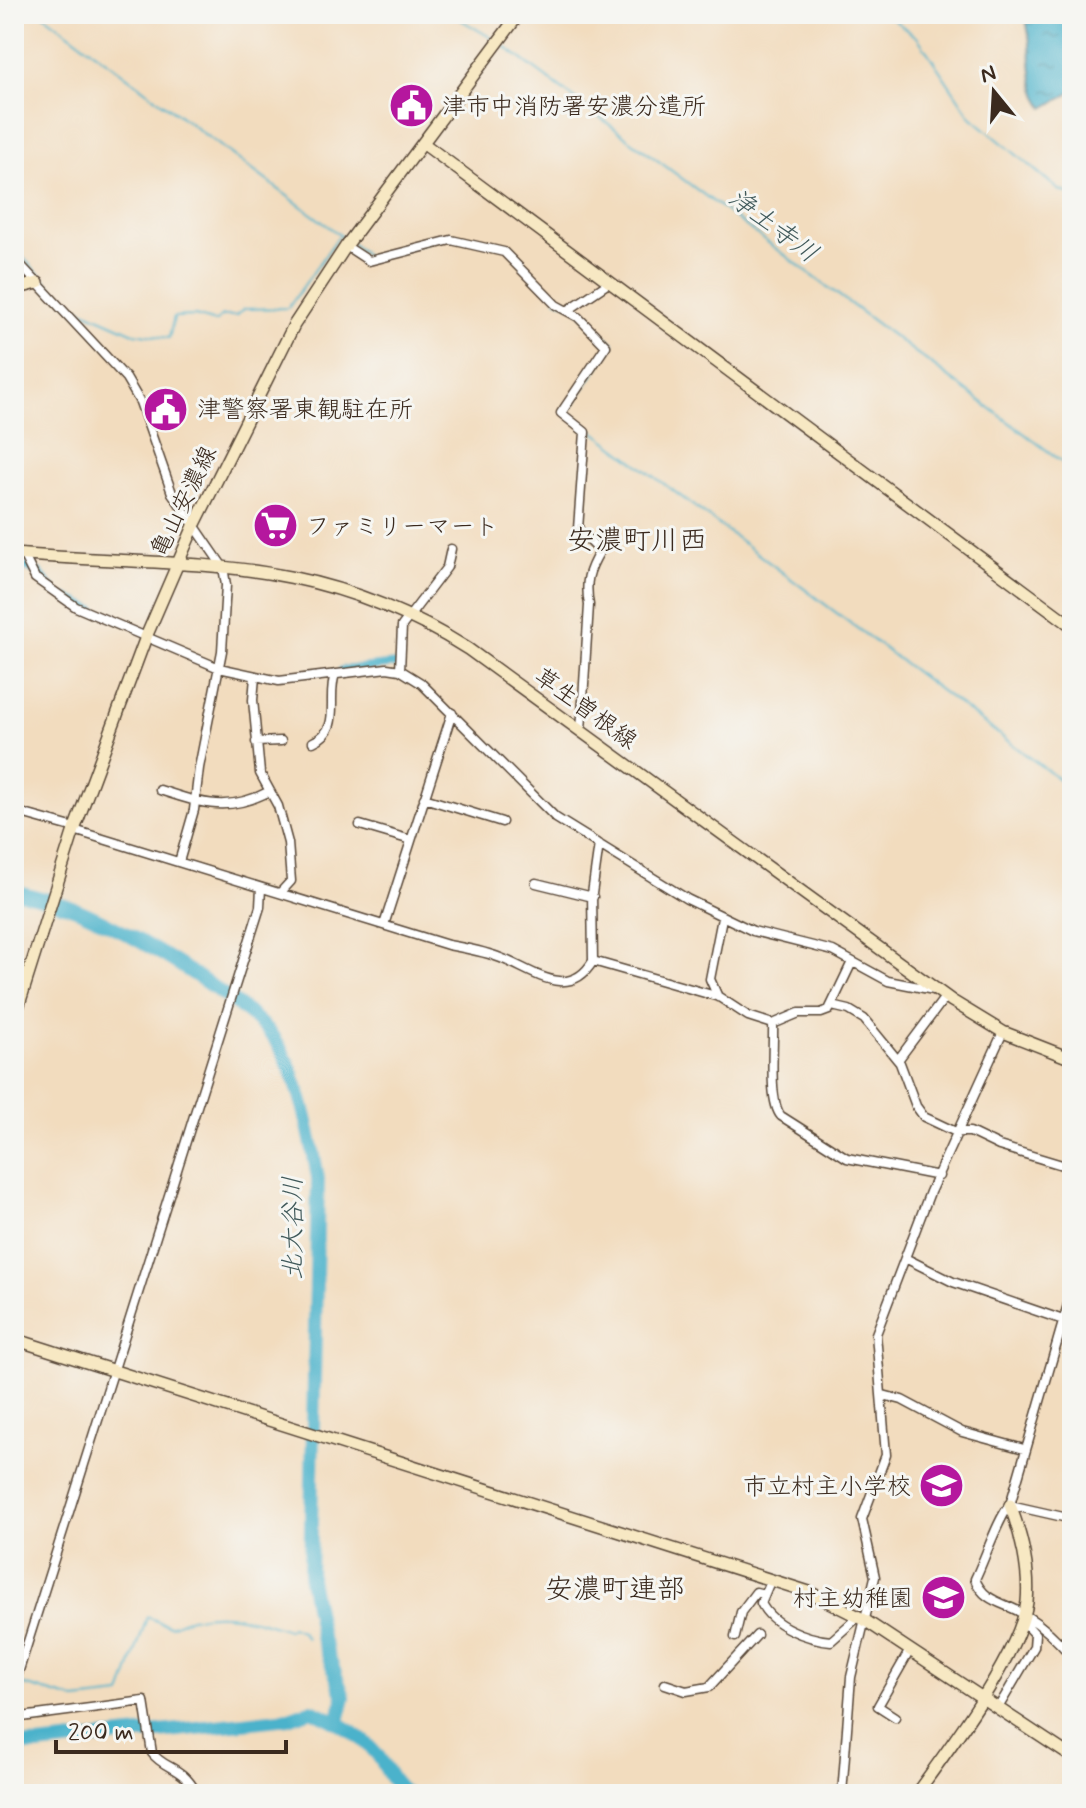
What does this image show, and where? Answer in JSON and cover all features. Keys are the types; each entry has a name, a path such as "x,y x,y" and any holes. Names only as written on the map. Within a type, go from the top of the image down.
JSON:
{"main road":[{"name":"亀山安濃線","path":"14,1020 74,829 146,637 194,526 299,315 519,14"},
{"path":"424,144 1072,626"},
{"path":"14,289 38,283"},
{"name":"草生曽根線","path":"19,554 177,562 314,580 411,615 468,649 941,993 1003,1032 1072,1059"},
{"path":"14,1339 809,1592 860,1618 1072,1757"},
{"path":"916,1794 982,1697 1024,1618 1026,1573 1010,1505"}],"street":[{"path":"350,242 369,261 451,240 504,252 556,305 578,317 606,346 561,413 585,432 578,529 600,551 588,571 585,584 589,605 581,731"},
{"path":"14,258 126,378 140,402 172,493 223,567 226,585 219,668 195,802 179,862"},
{"path":"567,311 610,282"},
{"path":"400,670 402,626 447,567 451,549"},
{"path":"19,554 35,578 49,591 219,668 279,681 387,668 400,670 421,683 541,806 722,918 753,931 833,951 888,981 941,993 898,1060"},
{"path":"313,742 325,737 332,726 335,674"},
{"path":"255,677 253,700 260,773 278,806 292,866 291,881 280,893"},
{"path":"384,925 452,713"},
{"path":"256,742 281,741"},
{"path":"160,790 195,802 235,806 270,791"},
{"path":"424,798 502,822"},
{"path":"14,811 384,925 501,957 552,982 578,977 593,961 593,897 599,844"},
{"path":"360,825 411,840"},
{"path":"536,883 593,897"},
{"path":"14,1686 19,1656 114,1371 260,907 261,888"},
{"path":"719,997 710,979 722,918"},
{"path":"593,961 719,997 748,1016 773,1024 799,1013 824,1013 832,1006 852,962"},
{"path":"832,1006 853,1011 864,1019 898,1060 924,1117 958,1132 970,1132 999,1146 1072,1168"},
{"path":"773,1024 776,1108 781,1116 847,1158 939,1176"},
{"path":"842,1794 846,1714 860,1618 875,1577 862,1519 886,1455 876,1334 939,1176 1003,1032"},
{"path":"905,1258 953,1282 1063,1320"},
{"path":"1072,1291 1010,1505 1003,1512 984,1566 975,1579 984,1595 1024,1618 1072,1656"},
{"path":"883,1395 902,1400 962,1432 1024,1449"},
{"path":"1010,1505 1072,1519"},
{"path":"771,1579 761,1603 770,1617 827,1641 837,1639 860,1618"},
{"path":"735,1637 741,1612 756,1592 764,1594"},
{"path":"998,1708 1034,1647 1035,1634 1024,1618"},
{"path":"665,1684 686,1691 709,1687 757,1635"},
{"path":"895,1717 878,1706 910,1650"},
{"path":"14,1718 144,1701 150,1745 157,1760 178,1769 197,1794"}],"water":[{"path":"1024,14 1072,14 1072,92 1044,108 1034,84"}],"waterway":[{"path":"43,14 344,238"},
{"name":"浄土寺川","path":"451,14 495,40"},
{"path":"886,14 918,38 971,117 1059,190 1072,195"},
{"name":"浄土寺川","path":"504,46 1072,469"},
{"path":"14,248 66,303 134,333 169,338 174,317 195,316 215,322 222,316 236,316 244,309 288,308 338,237"},
{"path":"388,252 428,242"},
{"path":"352,244 366,255"},
{"path":"556,299 572,305"},
{"path":"577,309 614,344 568,412 1072,789"},
{"path":"14,563 39,572 52,588"},
{"path":"67,597 94,610"},
{"path":"342,670 397,664"},
{"name":"北大谷川","path":"14,891 59,903 93,917 150,947 212,986 261,1024 275,1040 298,1088 318,1179 310,1579 321,1636 344,1697 338,1721"},
{"path":"21,1684 76,1700 121,1695 147,1617 170,1626 200,1616 229,1615 288,1630 291,1627 301,1631 306,1638"},
{"path":"14,1744 38,1745 289,1718 311,1710 362,1739 406,1794"}],"place":[{"name":"津市中消防署安濃分遣所","path":"411,106"},
{"name":"津警察署東観駐在所","path":"166,409"},
{"name":"ファミリーマート","path":"275,526"},
{"name":"市立村主小学校","path":"942,1486"},
{"name":"村主幼稚園","path":"944,1598"}],"district":[{"name":"安濃町川西","path":"637,539"},
{"name":"安濃町連部","path":"615,1588"}]}
